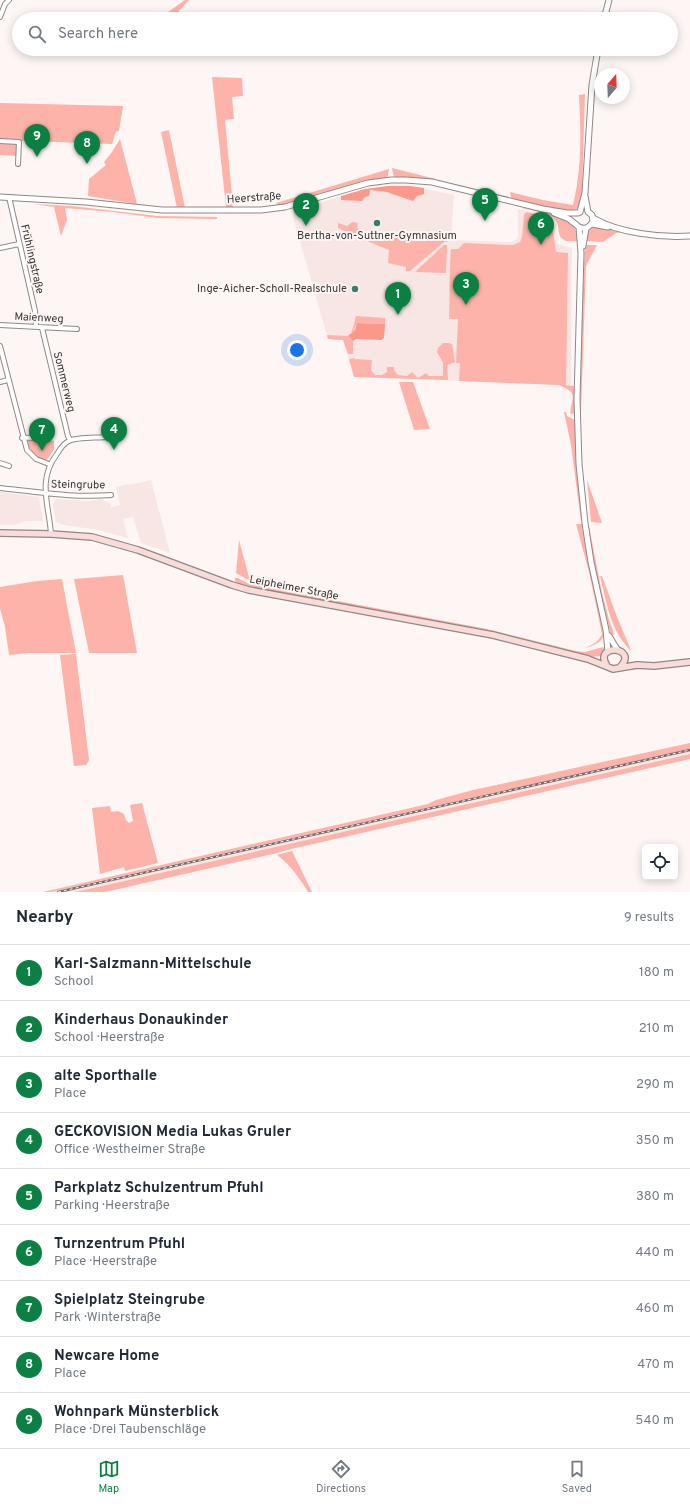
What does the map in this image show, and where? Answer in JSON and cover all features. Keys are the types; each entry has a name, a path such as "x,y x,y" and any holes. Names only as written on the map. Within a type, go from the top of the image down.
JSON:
{"main road":[{"name":"Leipheimer Straße","path":"0,533 73,535 104,540 249,590 493,635 588,659 607,666"},
{"path":"638,665 629,662 617,649 606,654 605,662 607,666 613,669 638,665 654,666 690,662"},
{"name":"Leipheimer Straße","path":"588,659 600,658 606,654"},
{"path":"620,667 624,663 624,658"}],"street":[{"path":"0,17 8,1 1,0"},
{"path":"606,12 609,0"},
{"path":"597,56 592,92 584,193 579,212 575,218 581,253 577,399 579,464 585,523 606,630 606,654"},
{"path":"0,142 19,142 18,164"},
{"name":"Heerstraße","path":"0,196 57,199 162,210 261,210 285,207 368,183 406,180 432,182 543,209 567,213 579,212"},
{"path":"584,193 588,212 593,218 619,228"},
{"name":"Frühlingstraße","path":"9,197 35,311 36,326"},
{"name":"Heerstraße","path":"543,209 569,219 577,225"},
{"path":"579,212 588,212"},
{"path":"592,224 593,218"},
{"path":"581,253 586,228 592,224 657,236 690,236"},
{"path":"577,225 586,228"},
{"path":"0,248 19,244"},
{"name":"Maienweg","path":"0,325 77,329"},
{"name":"Sommerweg","path":"42,328 70,440"},
{"path":"0,346 26,450 36,458 49,464"},
{"path":"0,382 8,380"},
{"path":"22,438 47,437"},
{"path":"51,534 45,494 49,464 64,445 70,440 106,437"},
{"path":"0,463 9,466"},
{"name":"Steingrube","path":"0,488 45,494 93,496 111,495"},
{"path":"606,630 617,649"}],"shaded area":[{"path":"185,0 189,0 178,12 168,12"},
{"path":"212,77 242,78 243,96 232,97 234,119 225,120 233,207 226,207"},
{"path":"585,94 582,192 578,208 565,211 556,210 511,198 510,192 573,205 578,177 580,150 579,95"},
{"path":"0,103 123,106 119,131 116,131 112,144 0,140"},
{"path":"169,130 185,208 177,208 161,132"},
{"path":"120,139 137,204 88,196 89,179 106,165 104,162"},
{"path":"0,143 16,144 18,147 17,156 0,155"},
{"path":"392,168 436,179 435,182 395,178"},
{"path":"389,169 388,176 385,178 345,187 279,206 276,203"},
{"path":"388,186 411,186 454,195 451,240 511,242 516,240 518,237 518,209 552,217 557,244 572,248 571,385 354,377 343,340 328,339 293,217 295,210 365,189"},
{"path":"388,186 410,186 424,188 424,194 417,196 413,201 387,192 370,190 369,196 365,197 362,201 341,200 341,196 365,189"},
{"path":"34,204 72,206 157,216 217,217 217,219 157,218 113,212 65,208 67,220 61,236 54,207"},
{"path":"522,208 533,209 561,217 570,222 575,228 577,241 566,241 561,238 557,223 551,216 542,212"},
{"path":"527,212 551,218 556,252 568,253 566,385 574,386 574,413 572,414 570,413 573,399 572,393 559,385 459,381 460,363 456,363 458,319 449,319 451,249 458,249 464,243 513,245 520,242 522,237 524,214"},
{"path":"352,222 358,223 357,228 365,231 364,239 338,228 338,223 347,226"},
{"path":"594,227 623,232 616,233 603,242 585,241 588,232"},
{"path":"416,232 426,236 448,240 410,271 406,271 406,267 388,263 389,250 367,241 369,234 376,236 378,240 388,241 389,233 400,234 399,239 405,240 412,236 416,236"},
{"path":"444,245 447,245 446,273 415,272"},
{"path":"585,245 597,245 586,266 581,412 579,410 580,342"},
{"path":"356,316 385,318 385,324 357,323 353,332 351,332"},
{"path":"357,323 385,324 384,338 381,340 356,339 353,341 348,336 355,330"},
{"path":"327,335 348,336 353,341 353,354 348,354 343,340 328,339"},
{"path":"443,343 452,344 455,362 447,365 448,380 354,377 349,359 354,358 372,360 371,370 375,375 382,375 387,372 387,367 394,367 394,370 398,375 407,376 412,372 418,378 426,373 429,376 443,376 443,363 437,352 438,348"},
{"path":"399,382 413,382 430,429 414,430"},
{"path":"564,412 566,412 567,416 575,420 575,444 582,517 581,521 571,445"},
{"path":"44,439 54,441 54,449 47,460 36,456 26,440"},
{"path":"151,480 170,553 141,543 133,517 123,519 128,538 98,530 64,525 56,522 53,505 55,499 90,501 101,499 111,504 111,507 120,505 116,487"},
{"path":"587,480 602,523 591,522"},
{"path":"0,492 39,497 43,521 26,521 14,525 0,525"},
{"path":"576,524 582,524 583,527 605,634 604,637 596,644 584,648 594,643 602,634 589,572"},
{"path":"589,526 602,593 614,634 612,636 596,569 588,529"},
{"path":"239,540 250,581 236,573"},
{"path":"123,575 137,653 89,653 74,579"},
{"path":"600,576 602,576 631,650 618,634 610,616"},
{"path":"235,578 249,584 487,629 576,651 585,652 603,647 605,650 600,656 592,657 487,630 269,591 237,583"},
{"path":"62,579 76,653 28,653 9,655 5,627 0,608 0,587 37,581"},
{"path":"76,654 89,760 86,765 74,766 60,655"},
{"path":"690,743 690,749 51,892 43,892 428,804 436,800 473,790"},
{"path":"690,749 690,754 75,892 51,892"},
{"path":"690,754 690,759 105,892 75,892"},
{"path":"142,803 158,863 125,871 124,867 100,874 92,808 110,806 111,812 118,811 124,814 129,823 133,821 130,805"},
{"path":"292,851 312,892 308,892 290,867 277,855"}],"railway":[{"path":"58,892 690,750"}],"place":[{"name":"Wohnpark Münsterblick","path":"37,157"},
{"name":"Newcare Home","path":"87,164"},
{"name":"Parkplatz Schulzentrum Pfuhl","path":"485,221"},
{"name":"Bertha-von-Suttner-Gymnasium","path":"377,223"},
{"name":"Kinderhaus Donaukinder","path":"306,226"},
{"name":"Turnzentrum Pfuhl","path":"541,245"},
{"name":"Inge-Aicher-Scholl-Realschule","path":"355,289"},
{"name":"alte Sporthalle","path":"466,305"},
{"name":"Karl-Salzmann-Mittelschule","path":"398,315"},
{"name":"GECKOVISION Media Lukas Gruler","path":"114,450"},
{"name":"Spielplatz Steingrube","path":"42,451"}]}
